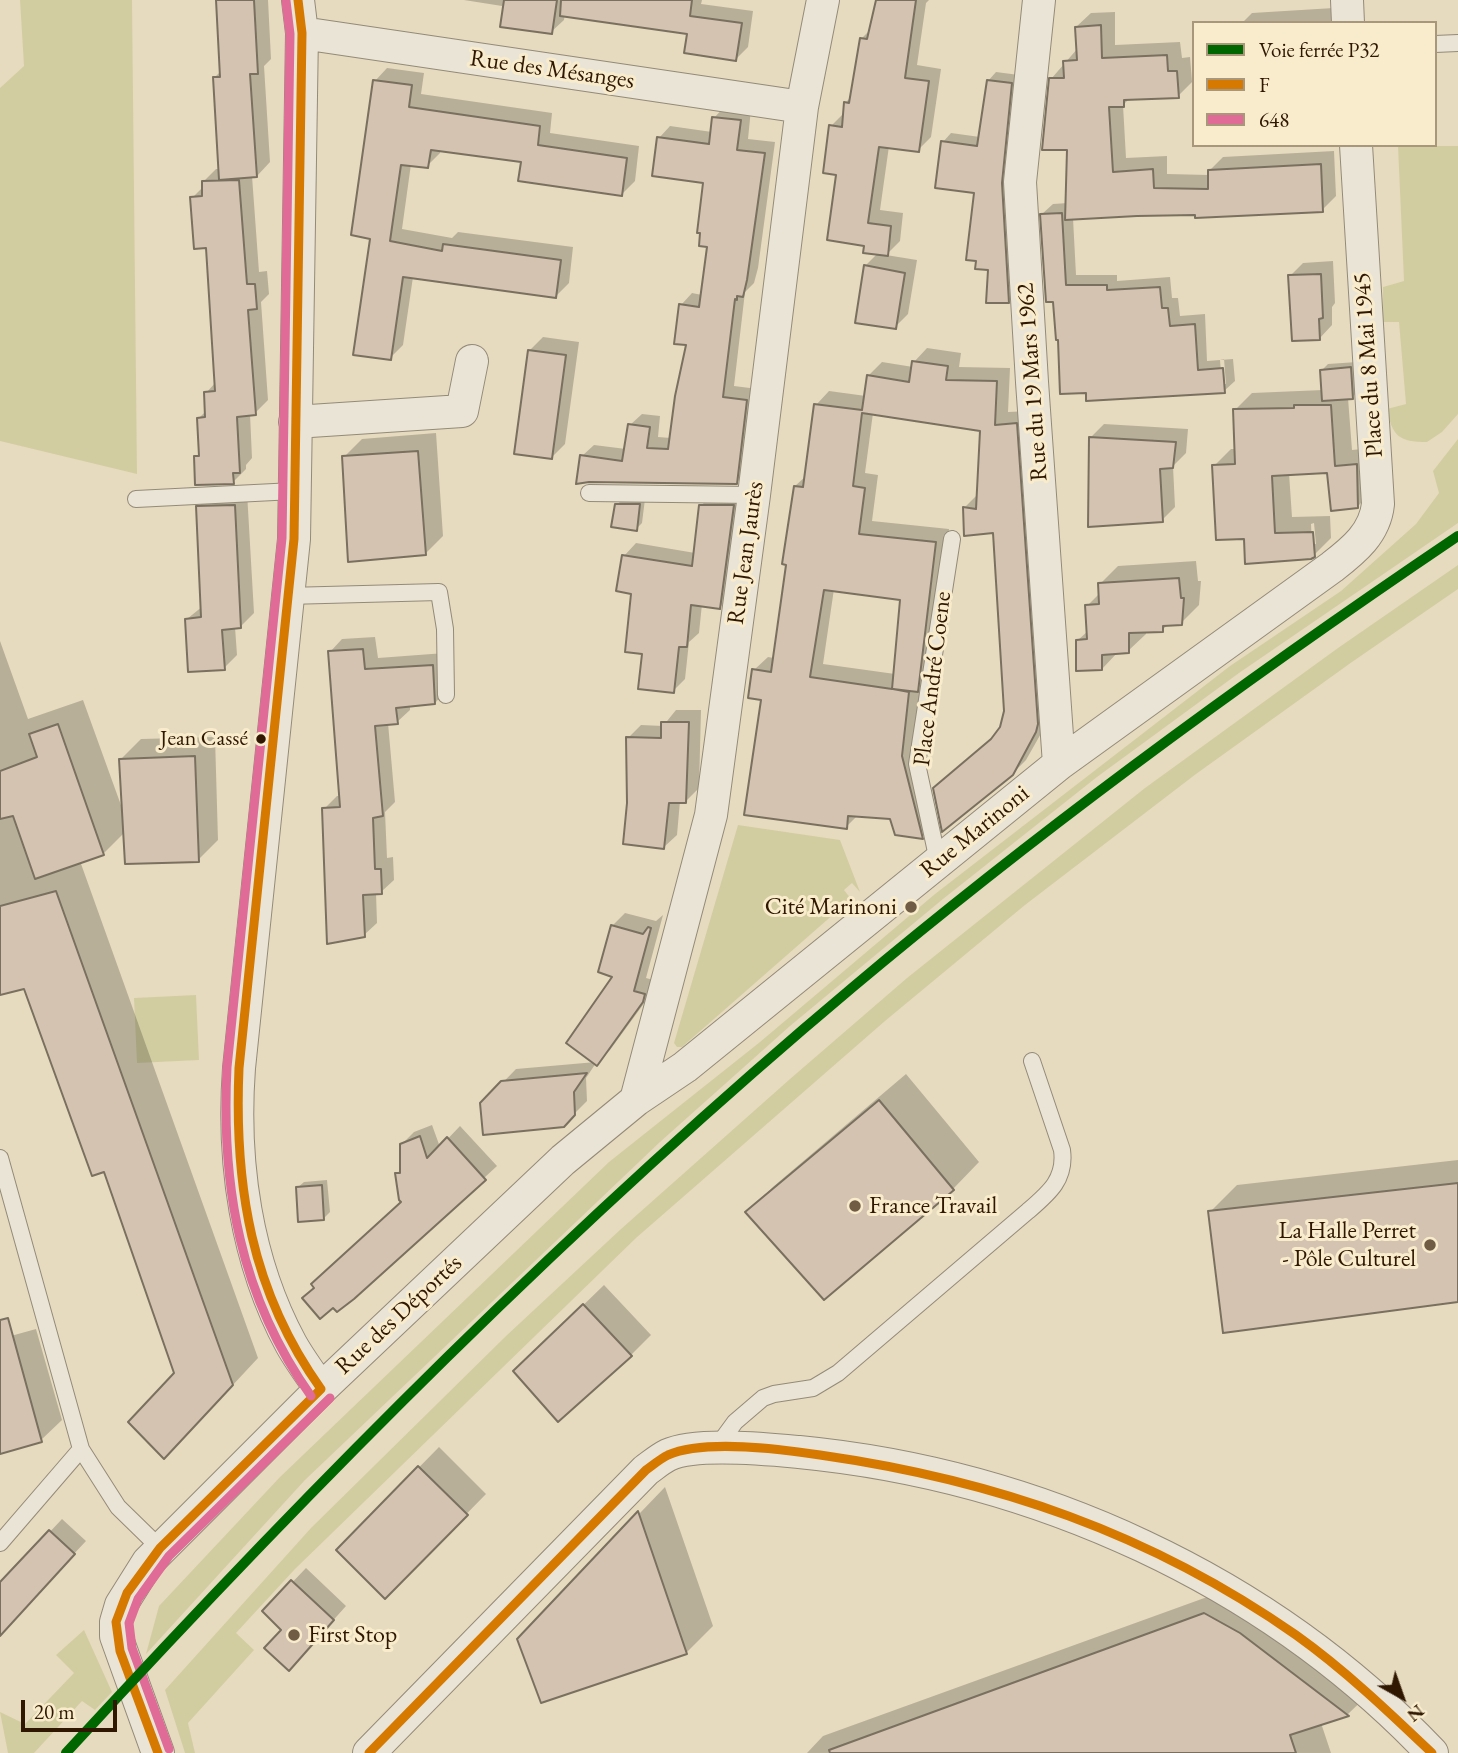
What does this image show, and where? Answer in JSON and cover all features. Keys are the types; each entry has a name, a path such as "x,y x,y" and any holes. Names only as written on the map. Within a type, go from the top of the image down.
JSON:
{"street":[{"path":"298,0 302,33 294,539 239,1068 238,1142 248,1222 262,1273 283,1328 321,1389"},
{"name":"Rue Jean Jaurès","path":"631,1104 711,815 803,107 823,0"},
{"name":"Rue du 19 Mars 1962","path":"1039,0 1020,182 1059,764"},
{"path":"1347,0 1348,21"},
{"name":"Rue des Mésanges","path":"302,33 803,107"},
{"name":"Place du 8 Mai 1945","path":"1332,567 1359,544 1371,529 1377,516 1378,504 1356,147"},
{"path":"295,422 462,411 472,361"},
{"name":"Rue Marinoni","path":"631,1104 685,1067 1059,764 1332,567"},
{"name":"Rue des Déportés","path":"158,1753 120,1651 116,1622 127,1593 160,1548 321,1389 563,1160 631,1104"},
{"path":"369,1753 646,1470 668,1455 685,1450 716,1448 808,1453 911,1468 1018,1498 1126,1539 1209,1579 1264,1613 1372,1696 1432,1753"}],"lane":[{"path":"1437,44 1458,44"},
{"path":"136,499 294,492"},
{"path":"589,493 754,495"},
{"name":"Place André Coene","path":"938,861 917,764 952,539"},
{"path":"287,596 439,592 445,629 446,695"},
{"path":"716,1448 735,1422 763,1398 813,1388 838,1373 1057,1184 1063,1161 1062,1150 1031,1061"},
{"path":"0,1158 81,1449 118,1507 160,1548"},
{"path":"0,1544 81,1449"}],"shaded area":[{"path":"20,0 132,0 137,474 0,441 0,88 24,66"},
{"path":"1458,146 1458,414 1442,432 1427,442 1410,441 1398,436 1391,426 1387,409 1406,404 1399,322 1383,322 1383,287 1404,281 1398,147"},
{"path":"1458,439 1458,523 1239,673 1097,777 943,899 790,1026 660,1142 305,1480 146,1654 159,1606 280,1477 609,1162 760,1042 935,894 1230,666 1341,591 1416,524 1439,493 1433,471"},
{"path":"1458,565 1458,589 1196,774 1025,905 885,1021 636,1238 295,1569 236,1633 254,1650 188,1723 195,1753 185,1753 165,1690 311,1528 506,1336 621,1229 907,978 1145,788"},
{"path":"738,825 840,840 860,892 852,883 844,890 851,899 682,1047 677,1047 674,1043"},
{"path":"196,995 199,1060 137,1063 134,998"},
{"path":"84,1630 112,1692 95,1710 82,1701 34,1753 8,1753 0,1712 25,1724 74,1673 56,1655"}],"building":[{"path":"216,0 254,0 258,74 250,74 257,177 219,180 213,77 220,77"},
{"path":"504,0 557,0 552,34 500,27"},
{"path":"561,0 692,0 690,16 742,23 736,61 684,53 687,34 560,16"},
{"path":"876,0 916,0 905,78 929,81 919,152 879,147 868,223 891,226 888,256 863,253 864,246 827,240 836,175 823,173 829,125 842,127 844,102 849,103 860,38 867,39"},
{"path":"1101,25 1102,58 1167,55 1168,71 1177,71 1179,98 1124,100 1124,107 1109,107 1113,172 1153,169 1154,188 1208,189 1208,170 1321,164 1323,212 1065,220 1067,150 1042,150 1049,78 1064,78 1063,61 1077,60 1075,27"},
{"path":"373,80 412,85 409,107 540,126 538,145 627,158 622,196 518,181 521,162 431,150 428,168 401,165 390,241 442,251 443,244 561,260 556,298 403,277 391,360 353,355 370,239 351,235"},
{"path":"987,80 1012,83 1002,183 1009,303 986,303 988,270 975,269 976,261 966,260 974,193 935,188 941,141 977,146"},
{"path":"712,117 741,120 737,150 765,153 747,280 743,297 737,296 737,300 735,299 723,397 747,400 737,484 576,484 580,455 622,461 628,424 650,427 647,448 668,449 675,396 686,345 674,344 679,304 699,307 707,247 699,246 700,233 697,233 703,183 652,176 657,137 709,144"},
{"path":"239,180 247,284 255,284 257,309 248,310 256,415 237,417 240,473 233,473 234,484 195,485 194,456 199,456 197,418 205,417 204,392 215,391 206,248 194,249 190,197 202,196 202,181"},
{"path":"1062,213 1066,285 1107,285 1107,290 1160,287 1162,308 1168,308 1170,326 1195,324 1198,370 1223,368 1225,393 1086,401 1086,393 1060,394 1058,340 1053,302 1046,302 1040,214"},
{"path":"864,265 905,273 896,329 855,323"},
{"path":"1321,274 1323,318 1319,319 1320,340 1292,341 1288,275"},
{"path":"528,350 566,355 552,459 514,454"},
{"path":"912,361 948,366 946,380 997,381 995,425 1017,423 1038,724 1036,732 1013,775 942,832 933,788 991,739 1000,727 1004,711 993,533 964,536 963,507 976,509 980,431 862,413 853,486 865,488 859,534 936,542 918,692 893,689 909,692 902,756 923,839 895,835 890,819 848,816 847,829 744,815 761,700 748,698 752,669 771,672 786,565 782,564 794,486 803,487 814,404 862,410 867,375 909,382","holes":["824,590 900,600 892,689 810,677"]},
{"path":"1351,367 1353,399 1322,401 1320,370"},
{"path":"1294,405 1331,405 1335,466 1357,464 1358,508 1331,511 1327,473 1272,476 1275,533 1313,532 1315,557 1245,564 1244,539 1216,540 1212,465 1235,464 1233,409 1294,408"},
{"path":"1089,437 1176,442 1173,468 1160,469 1163,522 1088,527"},
{"path":"418,451 426,555 348,562 342,456"},
{"path":"615,504 640,504 637,531 611,527"},
{"path":"235,505 241,628 222,630 225,670 188,672 185,619 201,617 196,506"},
{"path":"699,505 734,505 720,609 691,605 687,647 679,647 674,693 638,689 642,654 625,652 631,594 616,591 622,555 692,566"},
{"path":"1179,578 1181,598 1184,598 1182,625 1163,626 1163,632 1129,633 1129,653 1102,655 1102,670 1076,671 1076,640 1087,639 1085,605 1099,604 1098,583"},
{"path":"363,649 365,669 433,665 435,704 396,708 398,724 375,726 383,816 373,818 375,869 381,869 382,894 363,895 365,937 327,944 322,808 340,807 328,651"},
{"path":"661,722 689,722 686,803 669,803 664,849 623,844 627,803 626,737 661,738"},
{"path":"58,724 104,855 35,879 13,816 0,819 0,771 37,757 29,734"},
{"path":"195,756 199,862 125,864 119,759"},
{"path":"56,891 233,1385 164,1459 128,1422 174,1373 104,1172 92,1176 24,989 0,995 0,906"},
{"path":"611,925 643,934 648,927 651,928 634,991 645,994 643,1002 597,1066 566,1043 612,977 598,972"},
{"path":"587,1073 574,1092 575,1115 564,1127 483,1135 480,1103 501,1081"},
{"path":"879,1100 954,1190 824,1300 745,1212"},
{"path":"420,1136 427,1158 447,1137 486,1180 354,1299 337,1312 333,1308 320,1319 302,1298 314,1288 311,1284 401,1202 395,1173 400,1173 400,1144"},
{"path":"1458,1183 1458,1302 1223,1333 1208,1211"},
{"path":"322,1185 324,1220 298,1222 296,1187"},
{"path":"583,1304 632,1356 558,1422 513,1371"},
{"path":"8,1318 42,1442 0,1454 0,1320"},
{"path":"418,1466 468,1515 385,1599 336,1550"},
{"path":"638,1511 687,1654 541,1703 517,1639"},
{"path":"49,1530 75,1554 0,1636 0,1582"},
{"path":"291,1580 334,1620 289,1671 264,1648 281,1630 262,1611"},
{"path":"1204,1613 1240,1633 1349,1716 1290,1735 1296,1753 830,1753 829,1750"}],"rail line":[{"name":"P32","path":"66,1753 254,1553 447,1357 646,1168 749,1077 926,927 1074,810 1302,643 1458,536"}],"transit line":[{"name":"F","path":"298,0 302,33 294,539 239,1068 238,1112 244,1196 263,1275 297,1352 321,1389"},
{"name":"648","path":"286,1 290,34 282,538 227,1067 226,1111 232,1197 252,1280 267,1319 311,1396"},
{"name":"F","path":"158,1753 120,1651 116,1622 127,1593 160,1548 321,1389"},
{"name":"648","path":"169,1749 132,1648 129,1623 138,1599 169,1556 330,1398"},
{"name":"F","path":"369,1753 646,1470 668,1455 684,1450 722,1446 820,1455 948,1479 1069,1516 1127,1540 1185,1567 1296,1635 1349,1677 1432,1753"}],"place":[{"name":"Jean Cassé","path":"261,739"},
{"name":"Cité Marinoni","path":"911,907"},
{"name":"France Travail","path":"855,1206"},
{"name":"La Halle Perret - Pôle Culturel","path":"1430,1245"},
{"name":"First Stop","path":"294,1635"}]}
